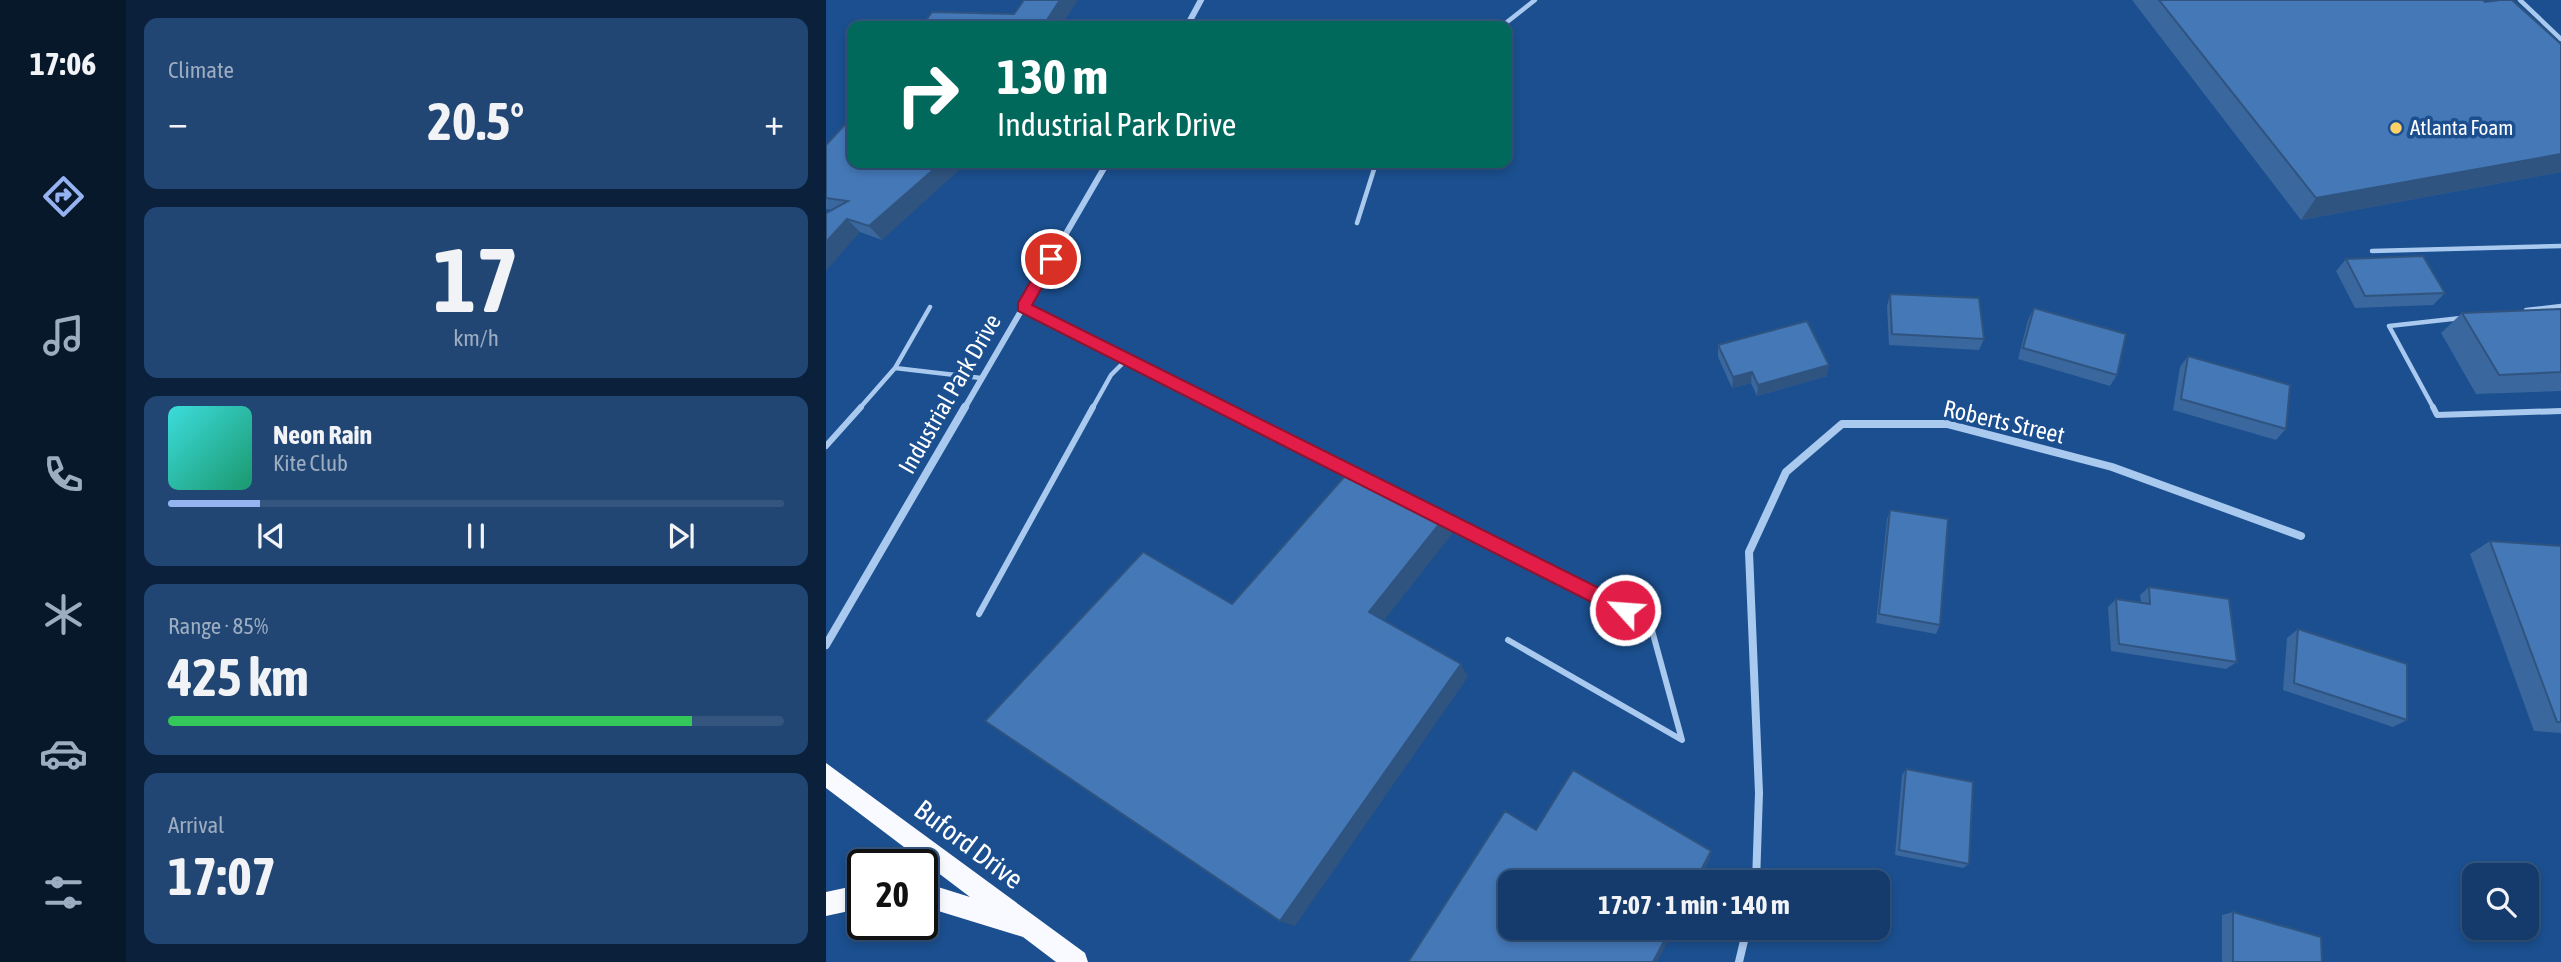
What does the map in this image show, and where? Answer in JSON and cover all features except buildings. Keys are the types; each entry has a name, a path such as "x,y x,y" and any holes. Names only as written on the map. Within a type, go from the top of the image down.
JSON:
{"highway":[{"name":"Buford Drive","path":"826,774 1076,962"},
{"path":"826,904 847,899"},
{"path":"938,899 1035,930"}],"street":[{"path":"1190,21 1201,0"},
{"name":"Industrial Park Drive","path":"826,645 1104,168"},
{"name":"Roberts Street","path":"1756,870 1759,793 1749,552 1786,472 1842,424 1947,424 2112,467 2301,536"},
{"path":"1739,962 1744,940"}],"lane":[{"path":"1508,21 1535,0"},
{"path":"2520,0 2561,39"},
{"path":"1357,223 1374,168"},
{"path":"2372,251 2561,247"},
{"path":"2521,311 2561,306"},
{"path":"826,446 895,369 930,307"},
{"path":"1023,307 1363,479"},
{"path":"2469,317 2389,326 2437,415 2561,411"},
{"path":"979,614 1111,375 1126,360"},
{"path":"895,369 981,378"},
{"path":"1438,516 1650,623 1682,740 1508,640"}],"place":[{"name":"Atlanta Foam","path":"2396,128"}],"route":[{"path":"1051,259 1023,307 1625,610"}]}
